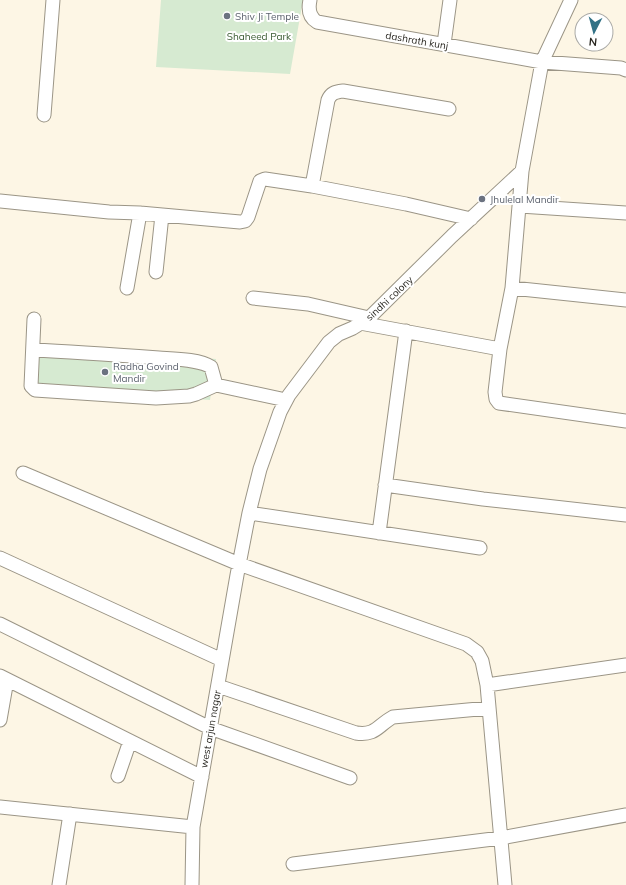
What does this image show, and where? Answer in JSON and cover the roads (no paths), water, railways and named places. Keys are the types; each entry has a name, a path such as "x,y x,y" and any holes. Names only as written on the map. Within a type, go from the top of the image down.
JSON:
{"street":[{"path":"44,115 53,0"},
{"name":"dashrath kunj","path":"310,0 308,9 313,19 317,22 542,62 621,68 626,70"},
{"path":"444,44 450,0"},
{"path":"572,0 542,62 522,171 512,288 500,349 495,392 496,399 499,403 626,421"},
{"path":"312,186 328,100 330,95 335,92 343,91 449,109"},
{"name":"sindhi colony","path":"249,513 260,469 280,412 286,400 329,342 339,334 364,321 522,171"},
{"path":"0,201 109,212 140,213 240,222 245,221 248,218 260,181 265,179 312,186 406,204 471,219"},
{"path":"520,206 626,213"},
{"path":"127,288 140,213"},
{"path":"156,272 162,215"},
{"path":"512,288 626,300"},
{"path":"253,298 308,304 364,321 406,331 500,349"},
{"path":"34,319 31,388 40,392 156,398 189,396 216,385 286,400"},
{"path":"379,533 406,331"},
{"path":"32,350 112,354 191,361 211,367 216,385"},
{"path":"23,473 238,569 466,644 477,652 482,661 487,685 505,885"},
{"path":"385,485 483,499 626,515"},
{"path":"249,513 480,548"},
{"name":"west arjun nagar","path":"192,885 193,827 249,513"},
{"path":"0,558 222,660"},
{"path":"0,624 210,728 350,778"},
{"path":"487,685 626,665"},
{"path":"0,720 4,678 202,777"},
{"path":"218,686 356,733 364,734 371,733 386,720 393,717 489,708"},
{"path":"118,776 130,741"},
{"path":"0,808 193,827"},
{"path":"59,885 70,814"},
{"path":"293,864 501,838 626,815"}],"place":[{"name":"Shiv Ji Temple","path":"227,16"},
{"name":"Jhulelal Mandir","path":"482,199"},
{"name":"Radha Govind Mandir","path":"105,372"}],"park label":[{"name":"Shaheed Park","path":"259,36"}]}
